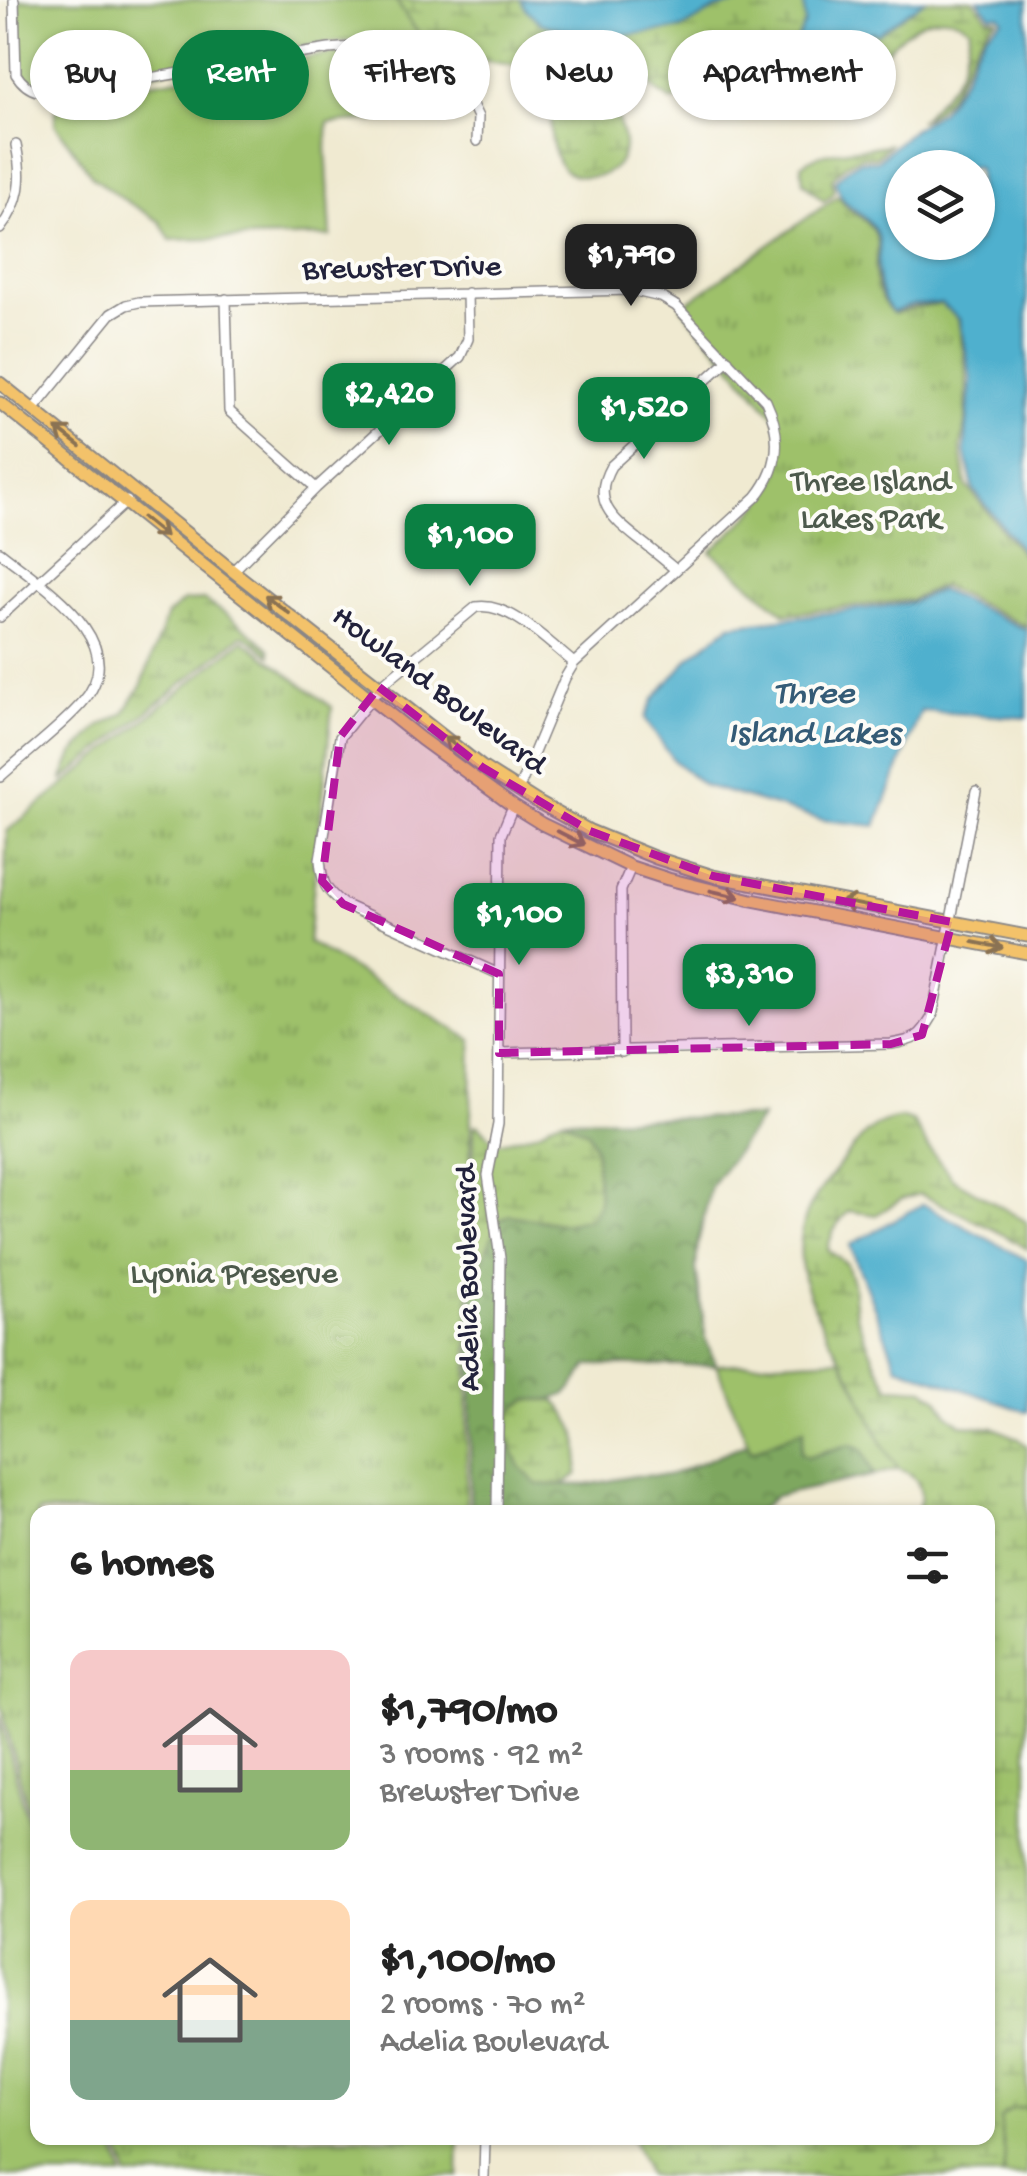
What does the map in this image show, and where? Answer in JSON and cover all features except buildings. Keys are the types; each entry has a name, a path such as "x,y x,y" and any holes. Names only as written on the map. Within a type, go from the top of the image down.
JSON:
{"main road":[{"name":"Howland Boulevard","path":"0,383 482,767 590,831 713,876 1027,936"},
{"name":"Howland Boulevard","path":"0,403 369,698 542,824 631,867 719,893 1027,952"},
{"path":"514,806 539,803"}],"street":[{"path":"14,0 16,74 22,84 37,92 68,91 329,49 376,45 407,48 436,60 463,86 478,117 477,141"},
{"path":"0,229 20,194 16,146"},
{"name":"Brewster Drive","path":"33,410 111,314 139,302 642,291 676,306 766,401 777,433 774,469 756,497 574,663 518,790"},
{"path":"233,571 316,488 460,358 468,339 467,294"},
{"path":"226,300 229,411 316,488"},
{"path":"676,570 608,511 603,494 606,476 611,466 728,360"},
{"path":"0,617 136,492"},
{"path":"0,552 82,620 93,638 97,656 94,684 84,702 0,777"},
{"path":"499,974 344,904 322,881 320,860 340,737 380,687 476,608 488,605 514,616 574,663"},
{"path":"499,1053 872,1045 909,1041 922,1035 932,1017 976,790"},
{"name":"Adelia Boulevard","path":"497,1505 500,1258 488,1175 498,1124 502,834 514,806"},
{"path":"622,1052 621,890 631,867"},
{"path":"484,2176 485,2145"}],"highlighted area":[{"path":"379,687 482,767 590,831 713,876 952,922 922,1035 891,1044 499,1053 499,974 343,904 322,881 340,737"}],"green space":[{"path":"19,0 396,0 417,30 329,30 329,43 309,46 309,30 172,30 172,69 152,73 152,30 30,30 30,81 20,72"},
{"path":"396,0 821,0 889,26 925,0 973,0 988,18 997,19 979,40 948,97 919,121 960,70 970,28 956,20 931,19 896,41 896,30 668,30 668,99 648,83 648,30 510,30 510,65 490,62 490,30 416,30"},
{"path":"329,54 329,120 377,120 328,123 331,236 170,240 160,222 93,177 55,124 55,120 152,120 152,82 172,79 172,120 309,120 309,57"},
{"path":"551,120 618,120 624,152 611,170 598,176 574,175 562,166 551,136"},
{"path":"890,144 876,157 860,157 845,165 832,179 834,193 824,201 803,182 801,165 810,159"},
{"name":"Three Island Lakes Park","path":"838,196 877,237 877,282 889,309 894,314 942,304 958,319 967,375 961,448 966,485 1027,561 1027,627 942,586 911,600 785,614 711,552 768,494 781,461 781,441 776,418 681,307"},
{"path":"204,600 254,635 270,655 241,636 62,781 73,754 99,727 124,713 142,684 167,615 184,601"},
{"name":"Lyonia Preserve","path":"243,640 332,707 308,942 472,1040 466,1505 30,1505 30,1816 0,1702 0,984 7,831"},
{"path":"762,1117 711,1186 698,1243 696,1268 706,1340 716,1365 588,1365 565,1394 528,1400 537,1484 587,1485 634,1476 671,1475 748,1443 751,1451 804,1429 801,1453 809,1457 851,1444 862,1449 874,1475 776,1496 765,1505 470,1505 472,1292 498,1221 510,1215 561,1224 589,1219 599,1202 595,1148 588,1132 562,1119"},
{"path":"562,1119 588,1132 595,1148 599,1202 590,1219 561,1224 510,1215 499,1221 472,1292 474,1126 501,1142 537,1132"},
{"path":"890,1120 913,1121 953,1179 1027,1222 1027,1249 920,1194 902,1199 876,1215 849,1211 835,1229 828,1250 847,1264 856,1316 889,1387 924,1389 962,1425 995,1428 1027,1446 1027,2107 1012,2109 1000,2118 1005,2156 1003,2176 648,2176 634,2145 995,2145 995,1505 919,1505 919,1485 913,1476 899,1469 884,1446 822,1324 805,1284 801,1263 805,1219 819,1192 865,1134"},
{"path":"841,1359 898,1469 874,1475 862,1449 826,1450 809,1457 800,1453 801,1444 751,1451 716,1365"},
{"path":"528,1400 555,1400 576,1434 577,1475 561,1485 536,1484 519,1465 507,1437 512,1410"},
{"path":"0,1716 30,1830 30,2145 114,2145 123,2176 0,2176"},
{"path":"1027,2107 1027,2176 1003,2176 1000,2118 1012,2109"},
{"path":"118,2145 459,2145 458,2176 127,2176"}],"water":[{"path":"521,0 754,0 716,9 681,29 648,32 567,30 542,24"},
{"path":"800,0 925,0 883,30 802,30 804,3"},
{"path":"978,0 1027,0 1027,557 973,489 965,450 971,378 960,320 941,303 912,305 893,312 880,288 878,236 874,227 844,200 835,181 860,161 877,161 885,154 885,260 995,260 995,150 889,150 941,111 986,34 1003,19 990,15"},
{"name":"Three Island Lakes","path":"940,590 1027,630 1027,718 921,711 876,826 823,820 703,785 673,760 645,718 653,700 690,657 731,625 910,603"},
{"path":"923,1204 1027,1260 1027,1412 897,1366 850,1245"}]}
